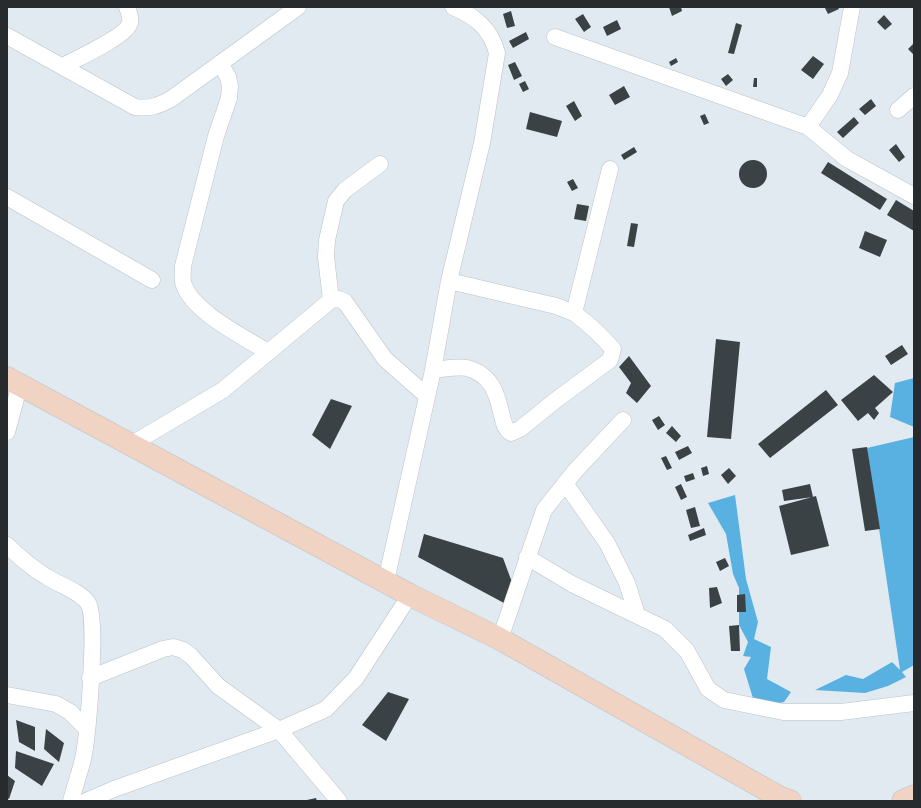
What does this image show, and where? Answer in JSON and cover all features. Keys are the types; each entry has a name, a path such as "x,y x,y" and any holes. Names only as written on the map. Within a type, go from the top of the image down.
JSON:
{"street":[{"path":"63,66 115,38 126,29 130,24 127,7"},
{"path":"7,36 135,107 146,109 157,106 170,99 298,7"},
{"path":"386,581 433,370 449,281 479,158 497,53 495,44 485,28 463,12 453,7"},
{"path":"808,127 830,95 840,73 852,7"},
{"path":"555,37 808,127 847,159 914,196"},
{"path":"220,63 228,77 230,98 216,136 183,266 183,282 194,303 204,312 268,352"},
{"path":"898,110 914,96"},
{"path":"331,300 326,257 336,201 345,190 380,164"},
{"path":"574,314 610,169"},
{"path":"7,197 152,280"},
{"path":"433,370 466,368 483,375 497,395 508,432 515,433 610,360 613,354 613,349 595,328 574,314 556,306 449,281"},
{"path":"132,444 224,390 331,300 338,299 345,302 385,359 427,396"},
{"path":"7,432 13,381 410,594 500,639 779,797 790,801"},
{"path":"500,639 544,510 565,483 623,420"},
{"path":"565,483 607,543 627,582 637,615"},
{"path":"7,545 23,561 84,598 88,603 90,610 92,637 87,729 83,755 71,801"},
{"path":"527,557 572,584 665,629 687,651 708,688 724,700 783,712 841,712 914,703"},
{"path":"86,801 114,789 279,730 326,709 356,678 410,594"},
{"path":"90,678 164,649 173,648 182,650 191,656 218,686 279,730 339,801"},
{"path":"7,695 56,704 70,712 87,729"},
{"path":"903,801 914,796"}],"shaded area":[{"path":"914,378 914,427 890,417 895,383"},
{"path":"914,437 914,665 902,672 906,677 888,686 865,693 815,690 846,675 863,679 892,662 900,670 867,448"},
{"path":"735,495 746,579 758,622 754,639 771,647 767,679 791,692 784,702 756,708 744,669 751,657 743,656 748,642 739,625 739,588 733,574 726,534 708,503"}],"building":[{"path":"669,7 681,7 682,11 672,16"},
{"path":"838,7 839,9 828,14 825,8"},
{"path":"511,11 515,26 507,28 503,14"},
{"path":"583,14 591,27 584,32 575,19"},
{"path":"884,15 892,24 885,30 877,22"},
{"path":"617,20 621,29 607,36 603,27"},
{"path":"736,23 742,25 734,54 728,53"},
{"path":"526,32 529,39 513,48 509,41"},
{"path":"914,43 914,55 908,49"},
{"path":"813,56 824,64 813,79 801,70"},
{"path":"676,58 678,62 671,66 669,62"},
{"path":"515,62 522,76 514,80 508,65"},
{"path":"728,74 733,80 726,86 721,79"},
{"path":"754,78 757,78 757,87 753,87"},
{"path":"525,81 529,89 523,92 519,84"},
{"path":"624,86 630,97 615,105 609,95"},
{"path":"871,99 876,106 865,115 859,109"},
{"path":"574,101 582,116 575,121 566,106"},
{"path":"530,112 562,121 557,137 526,129"},
{"path":"705,114 709,123 704,125 700,116"},
{"path":"854,117 859,123 843,138 837,132"},
{"path":"896,144 905,157 899,162 889,150"},
{"path":"634,147 637,152 624,160 621,155"},
{"path":"753,160 763,164 767,174 763,184 753,188 743,184 739,174 743,164"},
{"path":"828,162 887,199 880,210 821,173"},
{"path":"573,179 578,188 572,191 567,182"},
{"path":"896,200 914,211 914,231 887,215"},
{"path":"577,204 589,206 586,221 574,219"},
{"path":"631,223 638,224 634,247 627,246"},
{"path":"865,231 887,240 880,257 859,248"},
{"path":"716,339 740,342 731,439 707,437"},
{"path":"902,345 908,354 891,365 885,356"},
{"path":"629,356 651,386 637,403 626,393 631,383 619,367"},
{"path":"874,375 893,392 875,408 879,413 874,420 868,413 858,421 841,400"},
{"path":"826,390 838,405 770,458 758,444"},
{"path":"331,399 352,406 330,449 312,435"},
{"path":"659,416 665,425 658,430 652,420"},
{"path":"672,426 681,436 676,442 666,433"},
{"path":"688,446 692,453 679,460 675,452"},
{"path":"867,447 880,529 865,531 852,449"},
{"path":"666,456 672,468 667,470 661,458"},
{"path":"707,466 709,474 703,476 701,468"},
{"path":"729,468 736,476 728,484 721,475"},
{"path":"693,473 695,479 686,482 684,476"},
{"path":"681,484 687,497 681,500 675,487"},
{"path":"810,484 813,497 784,501 782,490"},
{"path":"816,496 829,546 791,555 779,506"},
{"path":"695,507 700,526 691,528 686,510"},
{"path":"704,528 706,535 690,541 688,535"},
{"path":"424,534 503,558 513,585 504,603 418,557"},
{"path":"725,558 729,566 720,571 716,562"},
{"path":"717,587 722,603 710,608 709,588"},
{"path":"745,594 746,612 737,612 737,595"},
{"path":"739,625 740,651 731,651 729,626"},
{"path":"388,692 409,699 386,741 362,725"},
{"path":"16,720 35,727 35,751 19,742"},
{"path":"46,729 64,743 59,762 44,749"},
{"path":"16,751 54,764 42,786 15,768"},
{"path":"7,775 15,781 9,799 7,798"},
{"path":"316,798 317,801 307,801 307,800"}]}
